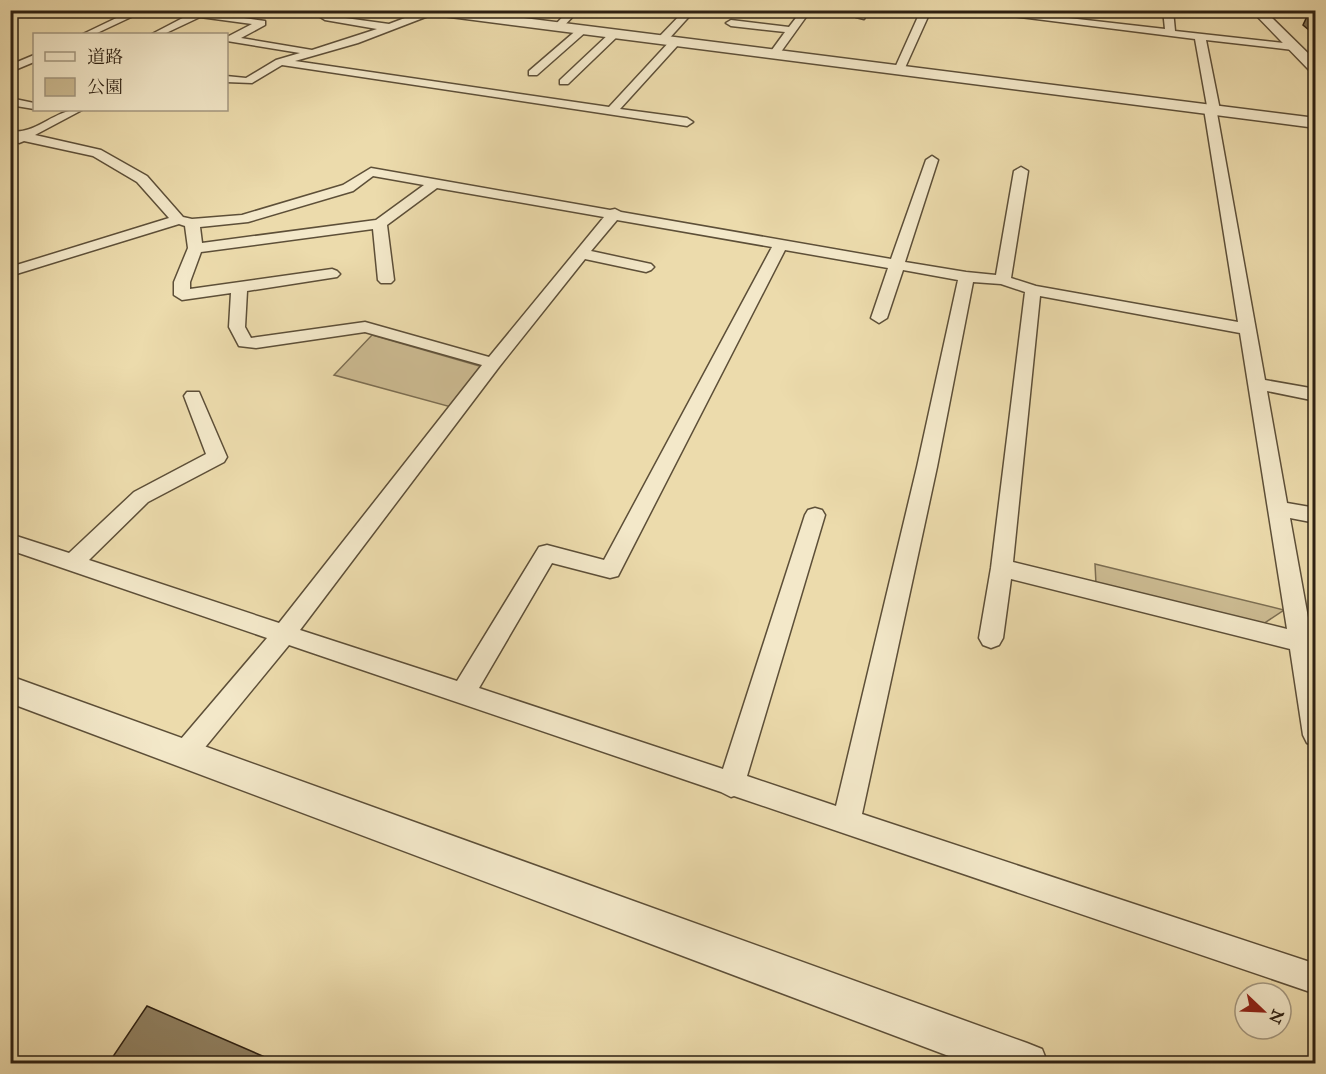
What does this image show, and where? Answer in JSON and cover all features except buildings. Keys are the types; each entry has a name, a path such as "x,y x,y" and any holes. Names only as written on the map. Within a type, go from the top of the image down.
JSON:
{"street":[{"path":"90,33 142,10"},
{"path":"427,10 1316,123"},
{"path":"558,27 575,10"},
{"path":"611,112 669,41 691,10"},
{"path":"774,54 807,10"},
{"path":"899,70 926,10"},
{"path":"968,10 1054,15 1170,33 1293,47"},
{"path":"1168,10 1170,33"},
{"path":"1257,10 1316,69"},
{"path":"316,11 340,20 389,27"},
{"path":"228,79 248,81 280,62 354,41 433,11"},
{"path":"159,33 203,12 262,23 231,39 315,52"},
{"path":"731,23 792,30"},
{"path":"533,73 583,30"},
{"path":"564,82 615,34"},
{"path":"1200,36 1316,735"},
{"path":"10,69 33,58"},
{"path":"280,62 687,122"},
{"path":"10,101 33,106"},
{"path":"14,139 73,111"},
{"path":"14,139 59,143 97,153 142,179 185,221 195,248 182,282 182,295 332,274"},
{"path":"879,318 932,160"},
{"path":"1003,280 1021,171"},
{"path":"10,272 185,221 243,219 348,188 371,172 615,213 966,277 1003,280 1033,290 1247,329"},
{"path":"195,248 380,224 434,184"},
{"path":"184,754 283,635 493,363 615,213"},
{"path":"380,224 386,279"},
{"path":"462,695 547,553 610,570 782,244"},
{"path":"582,254 646,267"},
{"path":"846,823 927,467 966,277"},
{"path":"239,288 237,327 245,342 256,344 365,327 493,363"},
{"path":"991,638 1002,568 1033,290"},
{"path":"1257,384 1316,395"},
{"path":"73,563 141,497 218,457 193,396"},
{"path":"1277,508 1316,516"},
{"path":"731,785 815,515"},
{"path":"10,542 1316,979"},
{"path":"1002,568 1299,642"},
{"path":"10,689 1028,1064"}],"green space":[{"path":"372,335 483,367 451,407 334,375"},
{"path":"1095,564 1284,610 1263,624 1096,584"}]}
